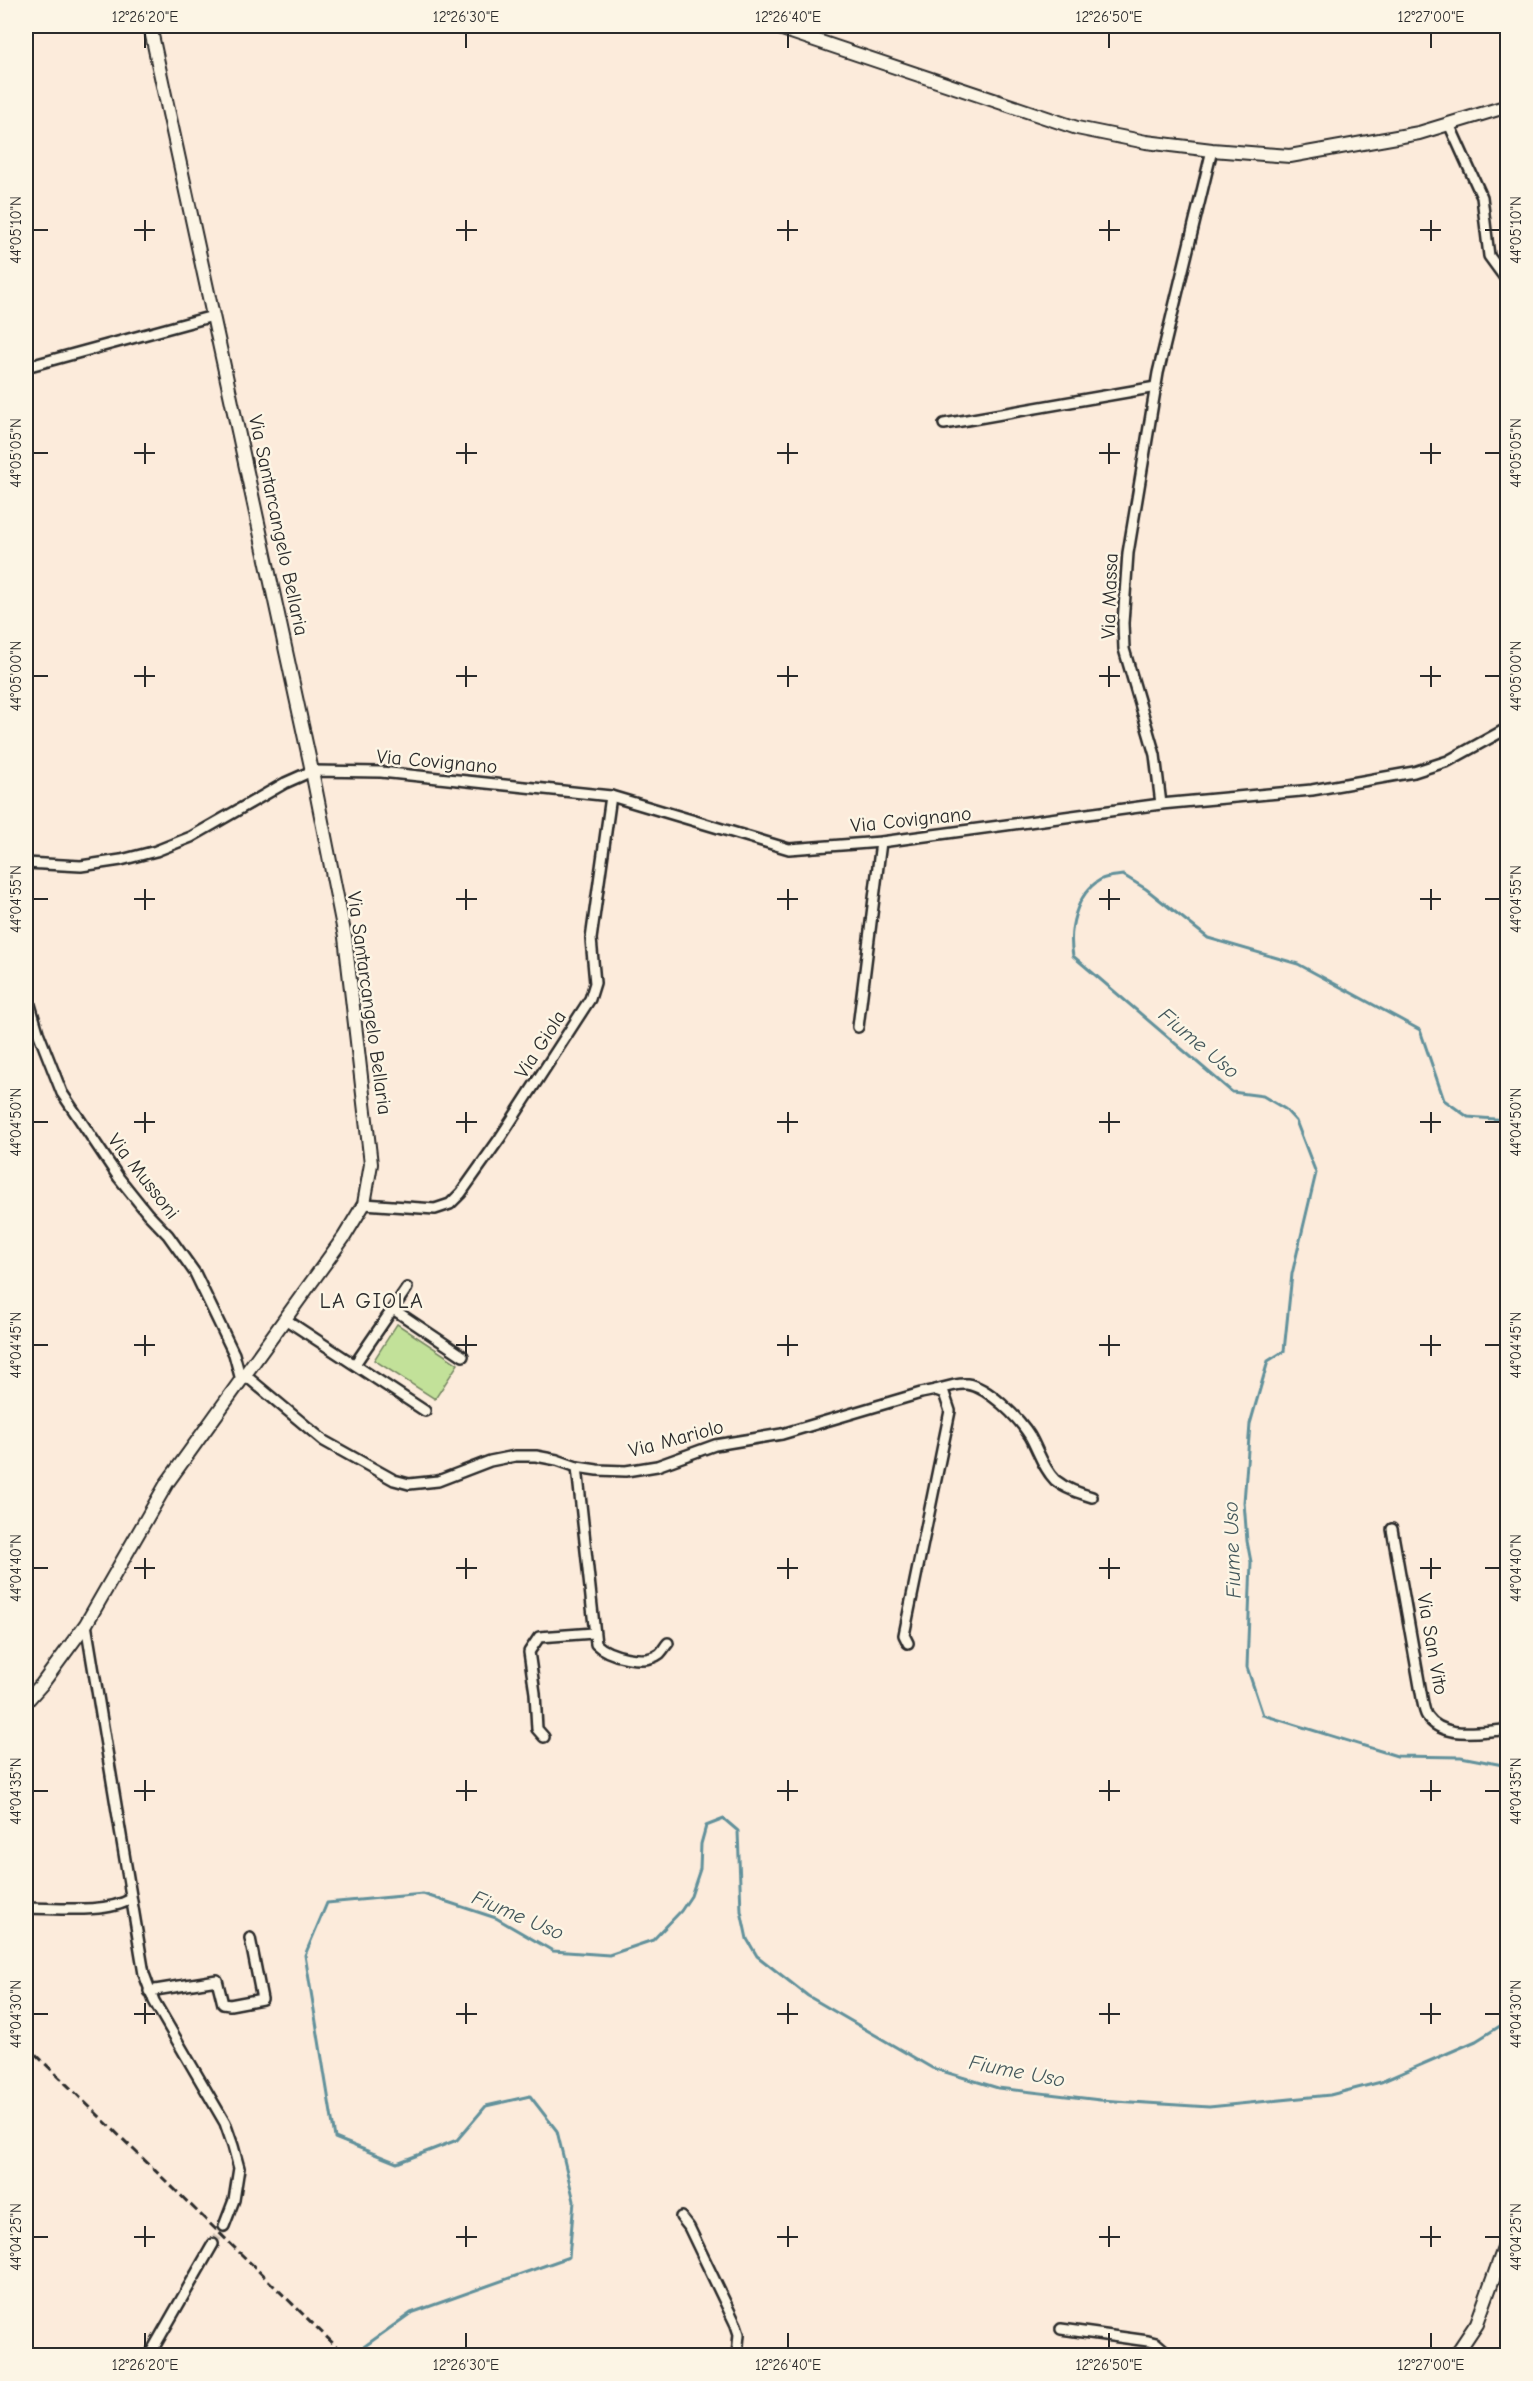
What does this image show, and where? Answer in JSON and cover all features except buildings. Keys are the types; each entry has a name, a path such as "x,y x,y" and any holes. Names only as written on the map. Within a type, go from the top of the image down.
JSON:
{"street":[{"name":"Via Santarcangelo Bellaria","path":"26,1702 86,1624 167,1483 344,1237 364,1204 371,1164 345,937 312,771 150,26"},
{"path":"773,26 1077,128 1146,142 1212,150 1290,156 1419,133 1508,106"},
{"path":"1449,124 1482,197 1489,256 1508,282"},
{"name":"Via Massa","path":"1161,804 1159,773 1125,649 1123,623 1128,553 1155,387 1212,150"},
{"path":"26,367 213,316"},
{"path":"944,424 1155,387"},
{"name":"Via Covignano","path":"312,771 381,772 611,796 789,849 881,842 1161,804 1312,790 1414,772 1448,761 1508,728"},
{"path":"26,863 81,866 121,860 156,851 191,837 285,783 312,771"},
{"name":"Via Giola","path":"364,1204 435,1209 450,1204 461,1193 500,1138 590,999 595,983 591,939 611,796"},
{"path":"858,1028 881,842"},
{"name":"Via Mussoni","path":"26,991 38,1032 62,1093 119,1178 168,1235 195,1273 243,1377"},
{"path":"355,1364 407,1288"},
{"path":"393,1309 464,1356"},
{"path":"285,1319 425,1411"},
{"name":"Via Mariolo","path":"243,1377 324,1441 394,1480 409,1484 431,1482 490,1461 515,1456 536,1456 577,1467 626,1471 657,1466 715,1445 782,1434 951,1385 965,1383 979,1386 1014,1415 1055,1479 1067,1489 1092,1497"},
{"path":"908,1643 904,1635 950,1411 944,1393 936,1390"},
{"path":"577,1467 596,1644 603,1651 620,1656 650,1659 659,1654 668,1643"},
{"name":"Via San Vito","path":"1392,1529 1427,1716 1446,1730 1467,1732 1508,1730"},
{"path":"86,1624 144,1974 149,1991 225,2123 239,2168 234,2200 225,2226"},
{"path":"544,1737 537,1729 530,1652 535,1641 539,1637 594,1633"},
{"path":"26,1908 95,1908 122,1904 130,1899"},
{"path":"149,1991 217,1980 223,2004 230,2006 262,1999 250,1938"},
{"path":"681,2217 689,2228 736,2325 739,2334 737,2355"},
{"path":"1455,2355 1478,2322 1508,2237"},
{"path":"149,2355 213,2244"},
{"path":"1061,2329 1148,2341 1156,2343 1171,2355"}],"green space":[{"path":"397,1324 458,1364 435,1399 374,1360"}],"waterway":[{"name":"Fiume Uso","path":"1508,1120 1468,1117 1444,1100 1420,1030 1298,964 1208,938 1146,889 1123,875 1100,880 1085,894 1080,903 1073,924 1073,956 1232,1092 1263,1096 1285,1109 1296,1121 1316,1173 1292,1274 1284,1351 1268,1361 1250,1424 1244,1502 1251,1562 1247,1667 1263,1715 1397,1756 1461,1757 1508,1766"},
{"name":"Fiume Uso","path":"351,2356 411,2313 569,2257 574,2201 557,2131 530,2096 486,2106 457,2140 397,2163 335,2138 305,1955 327,1903 423,1894 496,1918 553,1951 609,1955 653,1940 681,1911 691,1896 700,1869 701,1844 706,1826 724,1819 738,1831 741,1911 747,1939 757,1956 808,1996 932,2068 998,2088 1100,2100 1209,2107 1330,2095 1381,2082 1476,2041 1508,2021"}],"tunnel":[{"path":"213,2244 224,2226"}],"railway":[{"path":"26,2045 346,2356"}],"district":[{"name":"LA GIOLA","path":"372,1300"}]}
